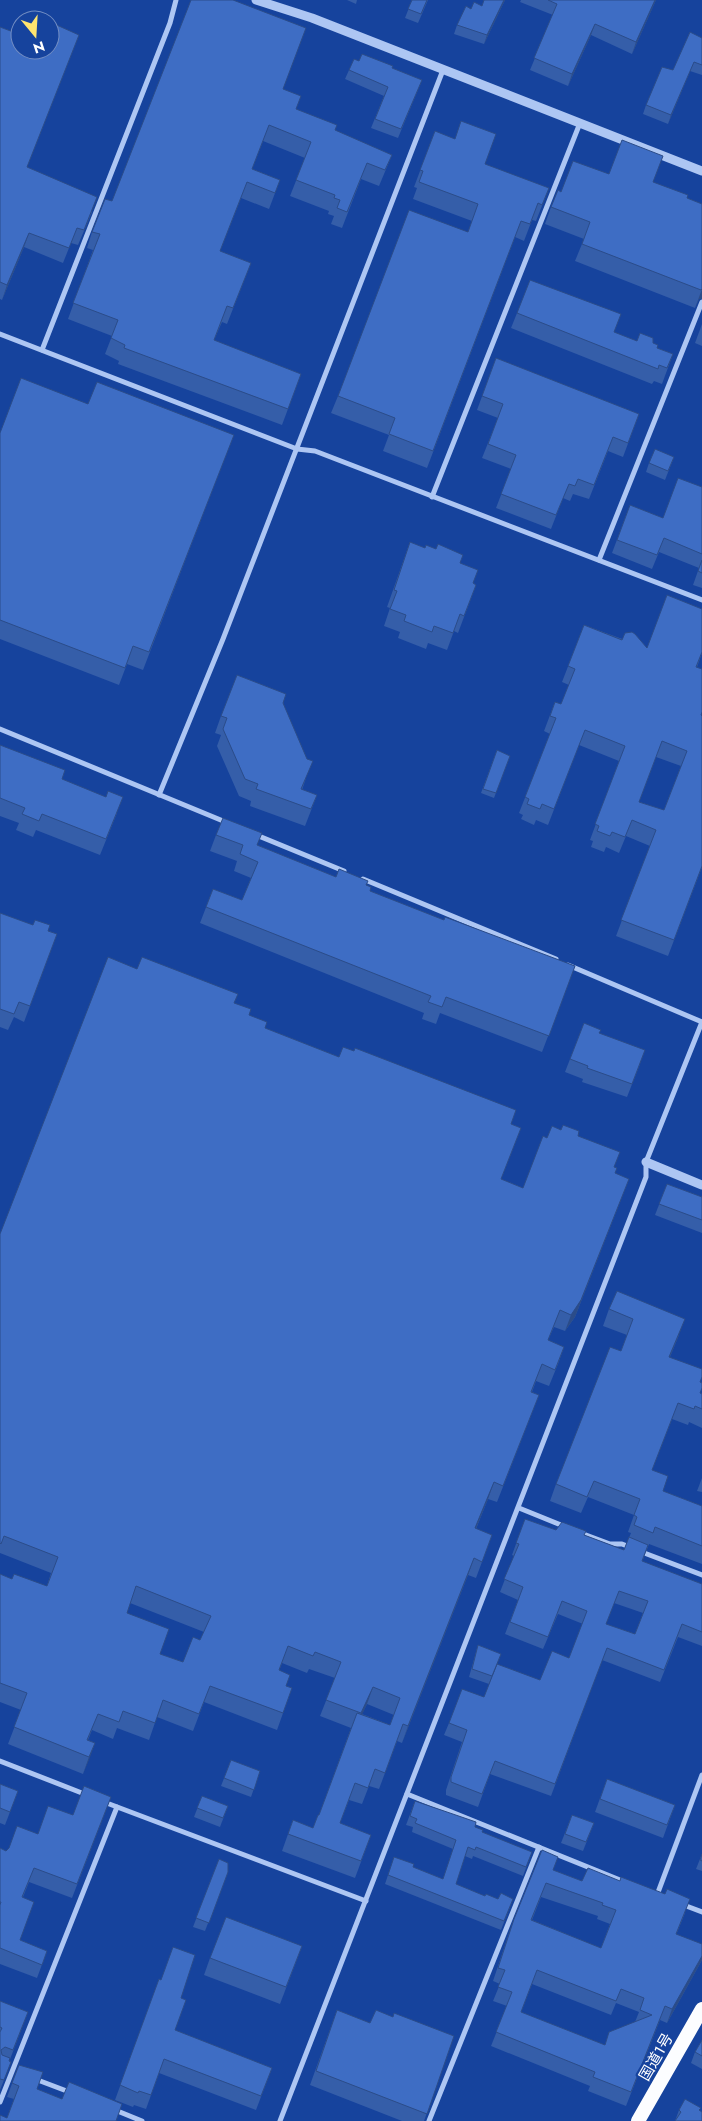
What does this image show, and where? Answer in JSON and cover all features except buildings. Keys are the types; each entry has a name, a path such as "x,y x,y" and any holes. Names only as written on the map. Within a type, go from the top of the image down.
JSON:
{"highway":[{"name":"国道1号","path":"638,2121 702,2009"}],"street":[{"path":"42,350 170,23 176,0"},
{"path":"256,0 312,18 702,171"},
{"path":"159,795 224,639 443,70"},
{"path":"432,497 580,123"},
{"path":"599,560 702,302"},
{"path":"0,334 297,449 315,451 702,600"},
{"path":"0,729 232,825"},
{"path":"250,832 349,873"},
{"path":"280,2121 519,1508 646,1177 646,1162 702,1022 358,877"},
{"path":"646,1162 702,1185"},
{"path":"519,1508 610,1544 622,1544 702,1575"},
{"path":"0,1761 90,1796"},
{"path":"657,1895 702,1775"},
{"path":"407,1794 630,1884"},
{"path":"99,1800 366,1901"},
{"path":"0,2102 117,1807"},
{"path":"429,2121 539,1847"},
{"path":"648,1891 666,1898"},
{"path":"675,1902 702,1912"},
{"path":"6,2068 21,2074"},
{"path":"30,2077 76,2095"},
{"path":"112,2109 140,2121"}]}
